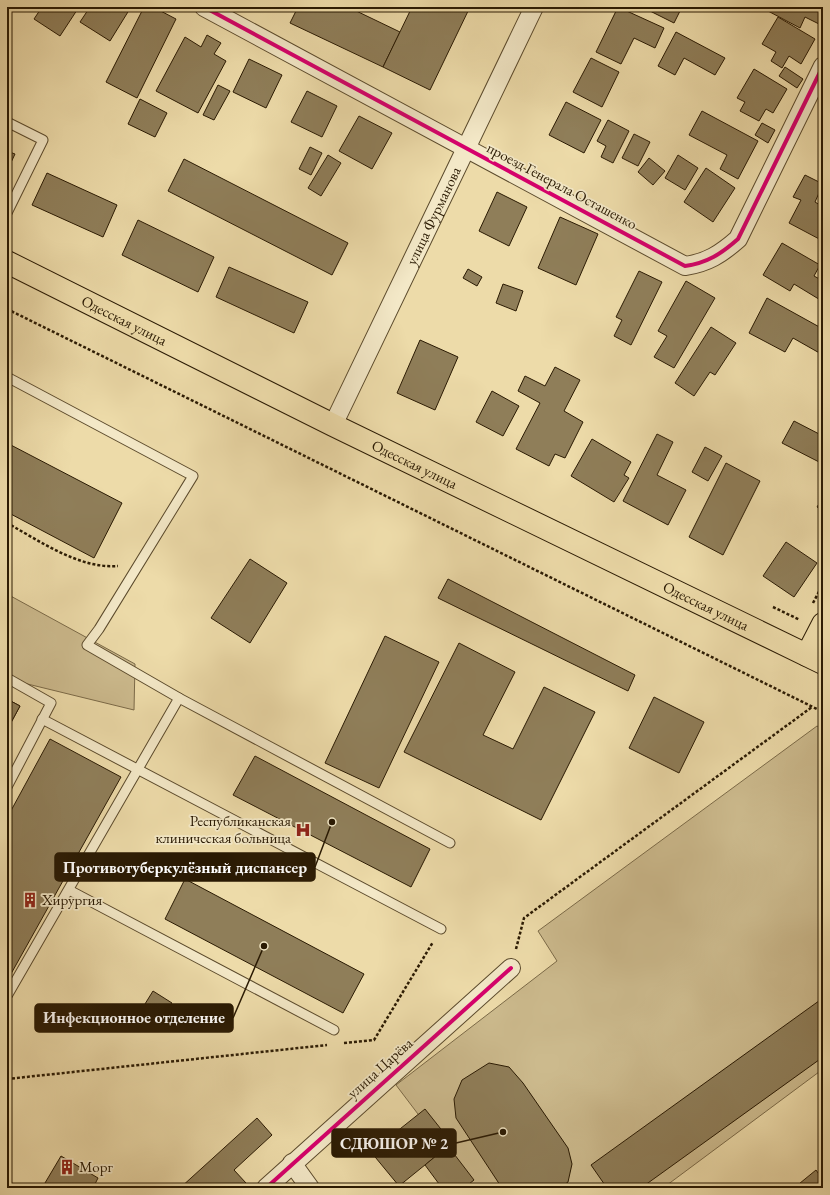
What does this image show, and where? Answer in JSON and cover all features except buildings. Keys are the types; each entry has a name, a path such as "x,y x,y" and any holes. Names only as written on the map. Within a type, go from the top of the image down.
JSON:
{"main road":[{"name":"Одесская улица","path":"7,262 333,425 815,659"},
{"path":"812,618 815,659"}],"street":[{"name":"проезд Генерала Осташенко","path":"204,7 685,266 700,264 720,255 738,239 823,66"},
{"name":"улица Фурманова","path":"333,425 534,7"},
{"name":"улица Царёва","path":"266,1188 292,1163 511,968"},
{"path":"292,1163 310,1188"}],"lane":[{"path":"7,122 43,140 7,213"},
{"path":"7,377 193,476 99,629 87,645 178,698 450,843"},
{"path":"7,678 50,703 7,787"},
{"path":"7,996 178,698"},
{"path":"42,719 441,929"},
{"path":"69,890 334,1030"}],"path":[{"path":"7,309 823,712"},
{"path":"7,523 60,552 104,567 139,564"},
{"path":"773,607 812,618 823,584"},
{"path":"511,968 524,918 812,707"},
{"path":"343,1043 374,1040 441,929"},
{"path":"7,1078 335,1044"}],"shaded area":[{"path":"7,594 135,664 134,710 7,679"},
{"path":"817,726 823,729 823,1069 663,1188 474,1188 396,1085 557,961 538,931"}],"cycle path":[{"path":"204,7 685,266 700,263 713,257 738,239 823,66"},
{"path":"266,1188 511,968"}],"place":[{"name":"Противотуберкулёзный диспансер","path":"332,822"},
{"name":"Республиканская клиническая больница","path":"303,830"},
{"name":"Хирургия","path":"30,900"},
{"name":"Инфекционное отделение","path":"264,946"},
{"name":"СДЮШОР № 2","path":"503,1132"},
{"name":"Морг","path":"67,1167"}]}
